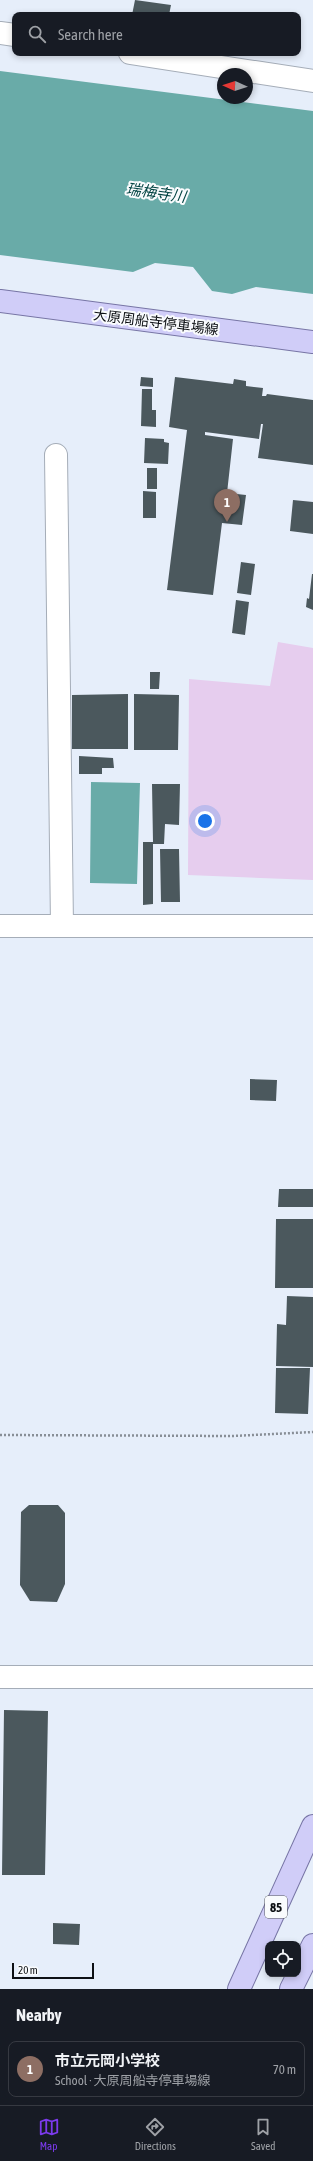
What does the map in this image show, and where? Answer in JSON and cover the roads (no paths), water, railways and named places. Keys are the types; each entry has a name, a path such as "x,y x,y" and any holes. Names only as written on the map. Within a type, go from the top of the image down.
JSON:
{"main road":[{"name":"大原周船寺停車場線","path":"0,301 313,342"},
{"name":"85","path":"239,1989 313,1826"},
{"path":"292,1989 313,1945"}],"street":[{"path":"0,33 12,35"},
{"path":"150,56 313,81"},
{"path":"56,455 62,926"},
{"path":"0,926 313,926"},
{"path":"0,1677 313,1677"}],"water":[{"name":"瑞梅寺川","path":"0,71 217,99 217,104 253,103 313,111 313,294 256,287 232,294 212,291 193,267 155,263 133,272 0,255"},
{"path":"91,782 140,783 137,884 90,883"}],"place":[{"name":"市立元岡小学校","path":"227,522"}]}
